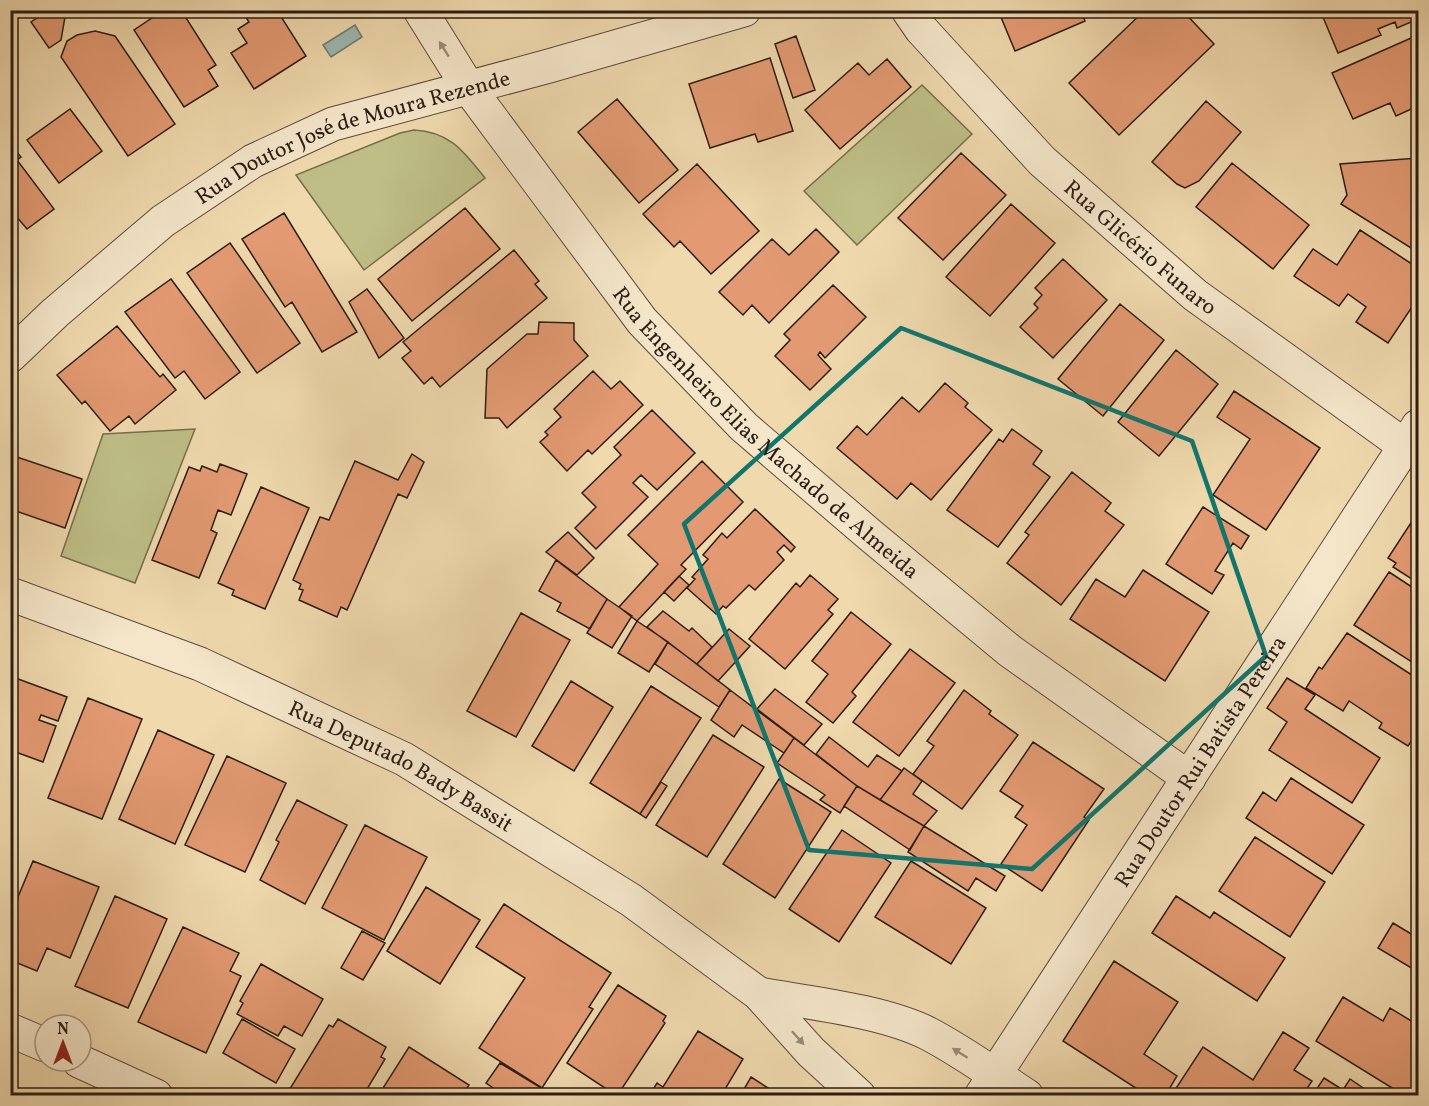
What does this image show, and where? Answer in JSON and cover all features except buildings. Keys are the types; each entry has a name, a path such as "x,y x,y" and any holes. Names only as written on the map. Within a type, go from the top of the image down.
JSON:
{"street":[{"name":"Rua Engenheiro Elias Machado de Almeida","path":"420,10 468,87 642,321 744,427 1010,651 1189,778"},
{"name":"Rua Doutor José de Moura Rezende","path":"10,356 55,313 163,221 253,161 333,124 549,66 744,10"},
{"name":"Rua Glicério Funaro","path":"908,10 921,29 1042,161 1195,295 1412,436"},
{"name":"Rua Doutor Rui Batista Pereira","path":"988,1085 1412,436"},
{"name":"Rua Deputado Bady Bassit","path":"10,594 200,664 404,759 631,900 759,994 811,1052 859,1095"},
{"name":"Rua Deputado Bady Bassit","path":"759,994 891,1020 928,1034 988,1085 1027,1095"},
{"path":"10,1030 33,1041"},
{"path":"93,1067 156,1095"}],"highlighted area":[{"path":"901,328 1192,441 1266,656 1032,869 809,850 684,524"}],"green space":[{"path":"922,85 972,134 857,245 804,191"},
{"path":"414,130 438,135 456,145 485,178 364,270 296,175 400,133"},
{"path":"195,429 135,583 61,556 103,434"}],"water":[{"path":"355,25 362,37 331,57 323,45"}]}
